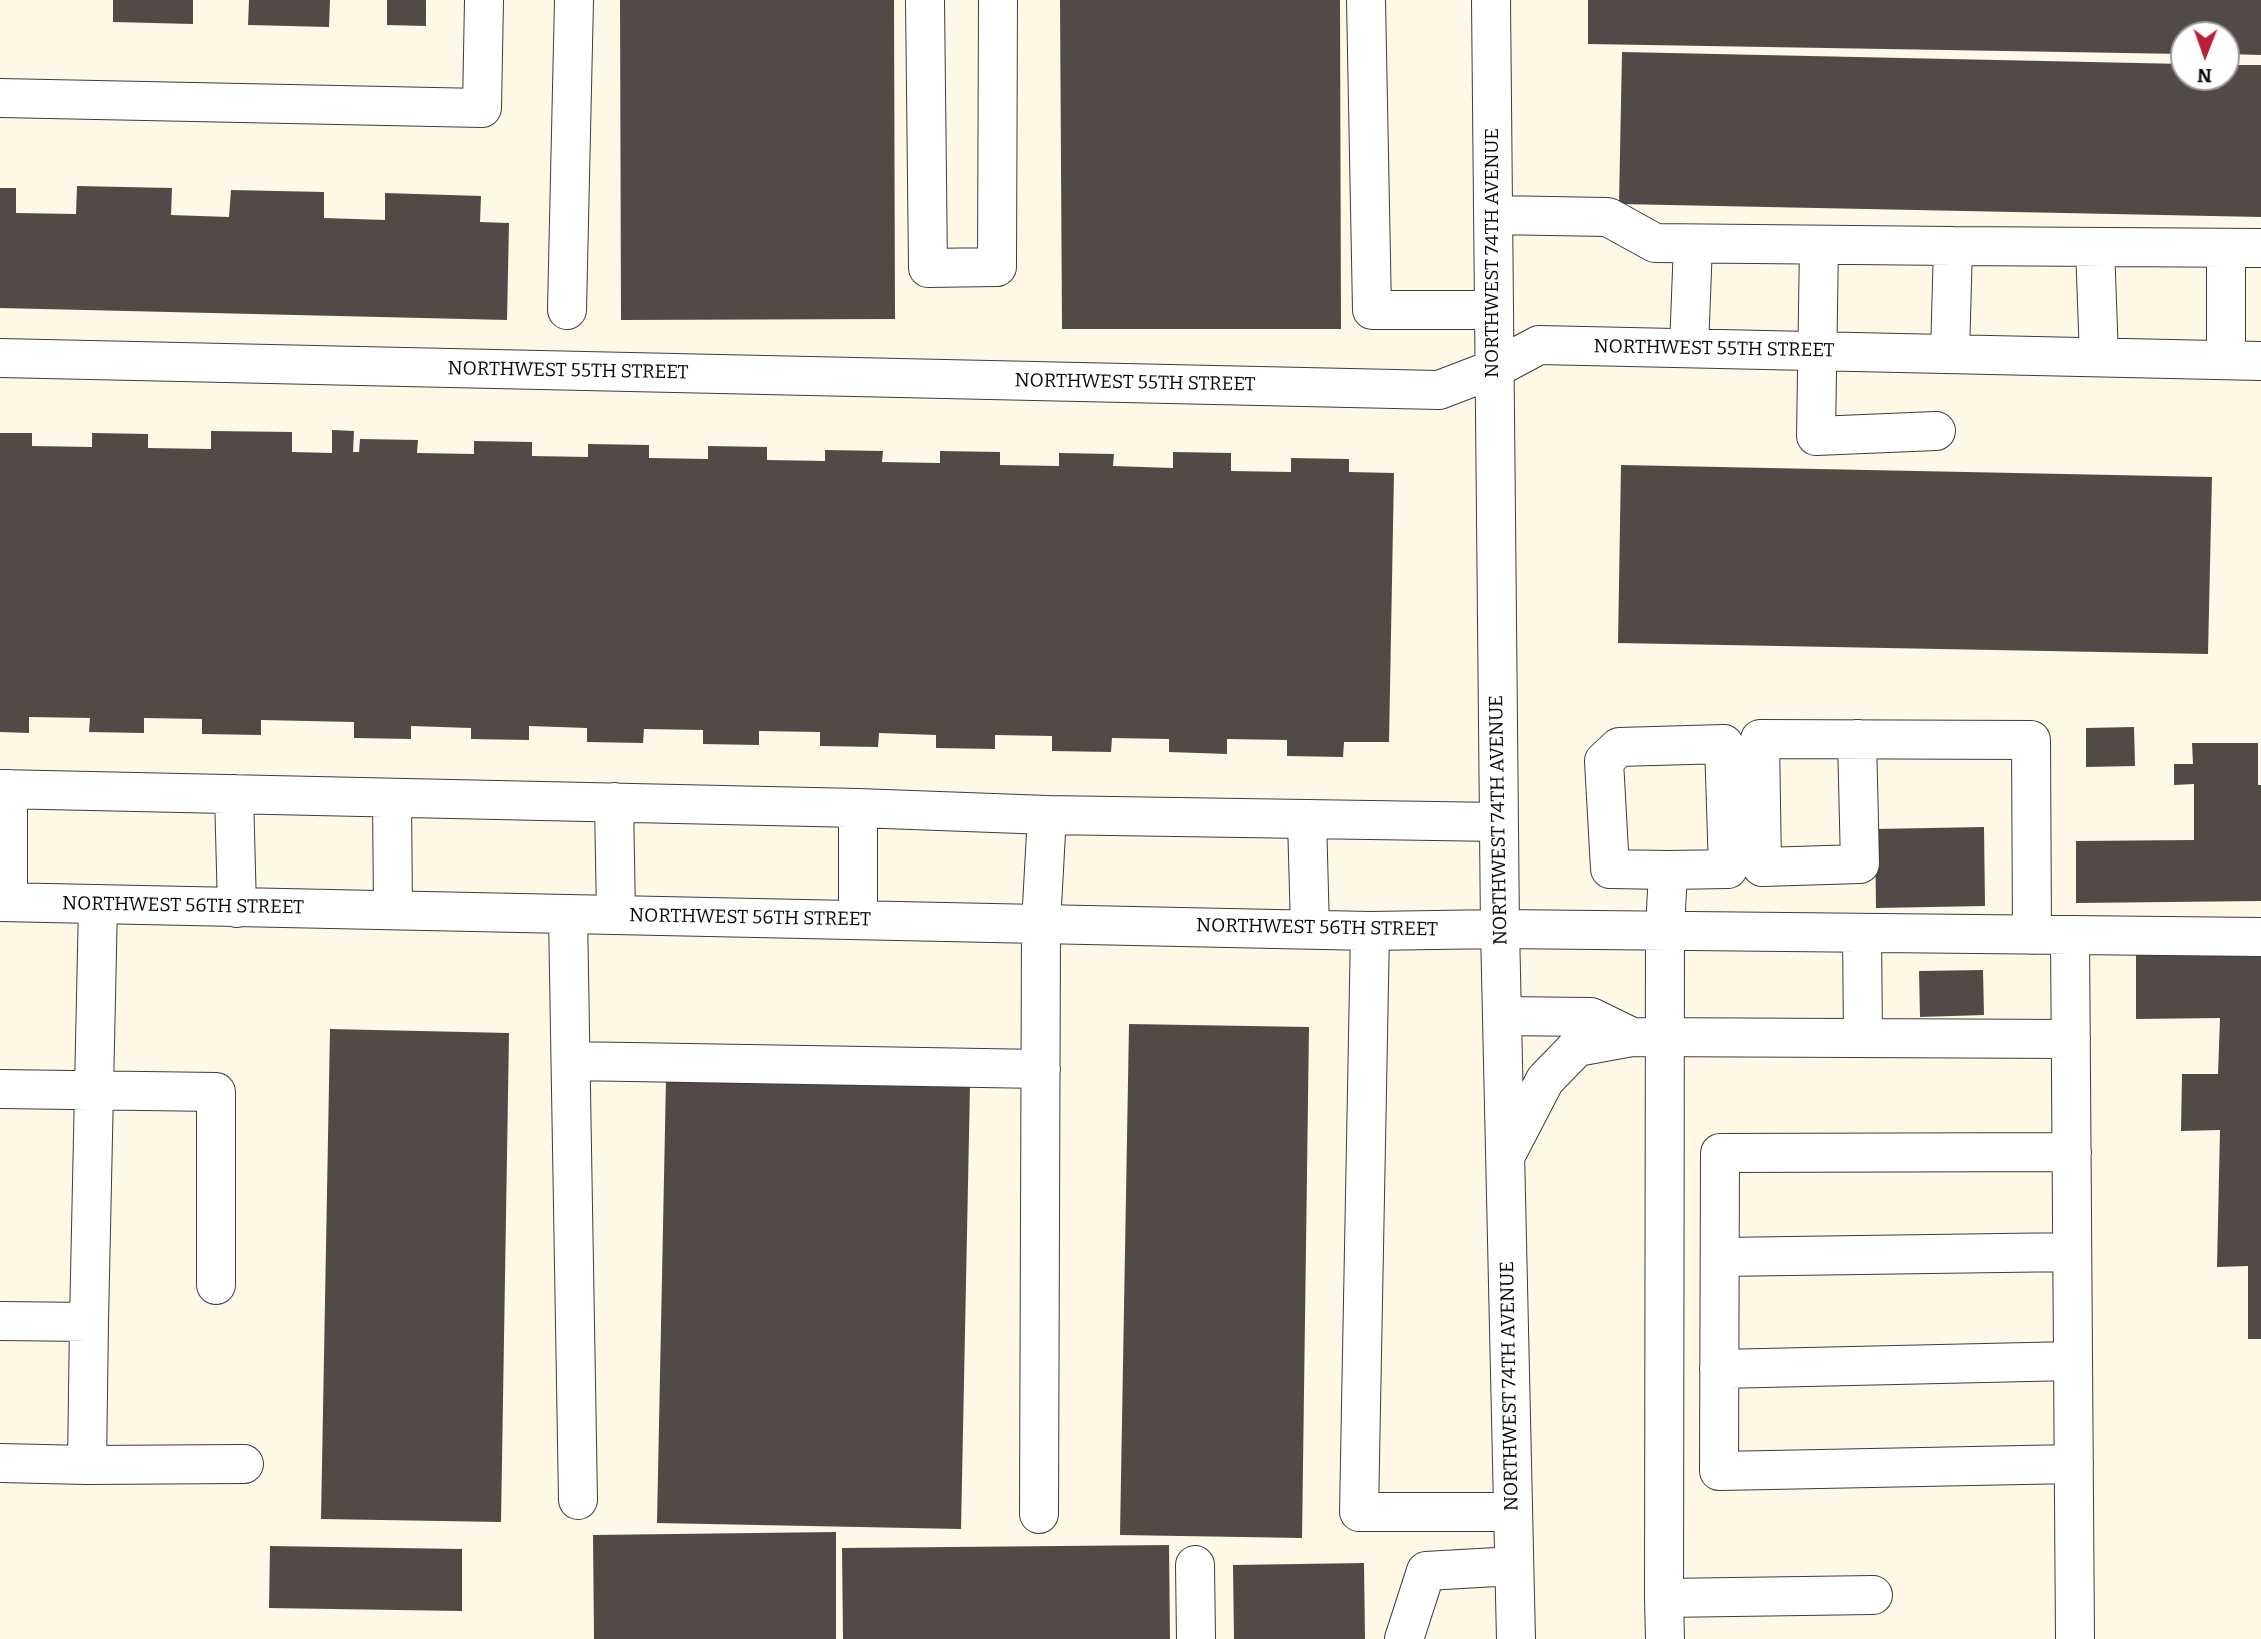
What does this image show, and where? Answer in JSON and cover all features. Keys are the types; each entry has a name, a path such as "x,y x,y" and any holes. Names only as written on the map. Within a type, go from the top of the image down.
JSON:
{"street":[{"path":"0,98 482,108 484,0"},
{"path":"567,310 574,0"},
{"path":"925,0 928,268 997,267 998,0"},
{"path":"1366,0 1372,310 1494,310"},
{"name":"NORTHWEST 74TH AVENUE","path":"1491,0 1500,929 1516,1639"},
{"path":"1493,215 1608,217 1655,243 2243,248 2244,361"},
{"path":"1689,348 1693,244"},
{"path":"1819,245 1816,436 1936,431"},
{"path":"1950,354 1953,246"},
{"path":"2095,247 2099,357"},
{"name":"NORTHWEST 55TH STREET","path":"0,358 1439,390 1494,369 1539,345 2244,361"},
{"path":"1857,739 2031,740 2032,935"},
{"path":"4,902 4,789 1499,822"},
{"path":"234,794 237,908"},
{"path":"392,798 393,910"},
{"path":"614,802 616,915"},
{"path":"858,808 858,920"},
{"path":"1039,1514 1041,923 1047,814"},
{"path":"1307,819 1310,929"},
{"path":"1665,1639 1649,1037 1665,930 1668,870"},
{"name":"NORTHWEST 56TH STREET","path":"4,902 1370,931 1665,930 2261,937"},
{"path":"87,1465 98,904"},
{"path":"568,914 578,1500"},
{"path":"1370,931 1359,1512 1513,1512"},
{"path":"1862,933 1863,1038"},
{"path":"2070,935 2075,1639"},
{"path":"1502,1016 1591,1017 1649,1037"},
{"path":"1505,1156 1545,1080 1577,1047 1649,1037 2071,1039"},
{"path":"571,1061 1041,1069"},
{"path":"0,1089 216,1092 216,1285"},
{"path":"2071,1153 1720,1153 1719,1471 2074,1464"},
{"path":"1720,1257 2072,1252"},
{"path":"0,1321 89,1322"},
{"path":"1719,1369 2073,1362"},
{"path":"0,1463 244,1464"},
{"path":"1195,1565 1196,1639"},
{"path":"1404,1639 1426,1571 1514,1566"},
{"path":"1664,1598 1874,1595"}],"building":[{"path":"113,0 193,0 193,24 113,22"},
{"path":"249,0 330,0 329,27 248,25"},
{"path":"387,0 426,0 426,26 387,25"},
{"path":"620,0 894,0 895,319 621,320"},
{"path":"1060,0 1340,0 1341,329 1062,329"},
{"path":"1588,0 2261,0 2261,55 2240,54 2240,21 2170,21 2170,54 1588,44"},
{"path":"1622,52 2170,64 2170,91 2240,91 2240,65 2261,65 2261,217 1619,204"},
{"path":"77,186 172,188 171,215 229,217 231,190 324,192 324,218 385,220 385,193 481,196 480,222 509,223 507,320 0,308 0,188 16,188 16,213 76,214"},
{"path":"332,430 354,431 353,452 359,452 360,439 418,440 417,453 474,454 474,441 532,442 532,456 588,457 588,444 649,445 649,458 708,459 708,446 767,447 767,460 825,461 825,450 883,451 882,462 940,463 940,451 1000,452 1000,465 1059,466 1059,453 1114,454 1113,466 1173,468 1173,452 1231,453 1231,471 1291,472 1291,458 1349,459 1349,472 1394,473 1389,742 1344,742 1343,757 1287,756 1287,740 1227,739 1227,754 1169,752 1169,739 1112,738 1111,752 1052,751 1052,736 995,735 995,749 936,748 936,735 879,733 878,747 820,746 820,732 759,731 759,745 703,744 703,730 644,729 643,743 587,742 587,728 529,726 529,740 471,739 471,728 411,726 411,739 354,738 354,722 261,720 261,735 202,734 202,719 144,718 144,733 89,732 90,718 29,717 29,733 0,732 0,433 32,433 32,446 92,447 92,433 148,434 148,448 211,449 211,431 292,432 292,452 332,453"},
{"path":"1621,465 2212,477 2208,654 1618,643"},
{"path":"2134,727 2135,766 2086,767 2086,728"},
{"path":"2192,743 2258,743 2258,785 2261,785 2261,901 2076,903 2076,841 2194,840 2194,784 2174,785 2174,764 2193,764"},
{"path":"1984,827 1985,906 1876,908 1875,829"},
{"path":"2136,950 2261,951 2261,1339 2248,1339 2248,1266 2217,1267 2220,1130 2181,1131 2182,1074 2218,1074 2220,1018 2136,1019"},
{"path":"1983,970 1984,1015 1920,1017 1919,971"},
{"path":"1129,1024 1309,1027 1302,1538 1120,1535"},
{"path":"330,1029 509,1033 501,1522 321,1519"},
{"path":"666,1079 970,1085 961,1529 657,1523"},
{"path":"836,1532 836,1639 594,1639 593,1535"},
{"path":"1169,1545 1170,1639 843,1639 842,1548"},
{"path":"270,1546 462,1549 462,1611 269,1608"},
{"path":"1364,1563 1365,1639 1234,1639 1233,1565"}]}
